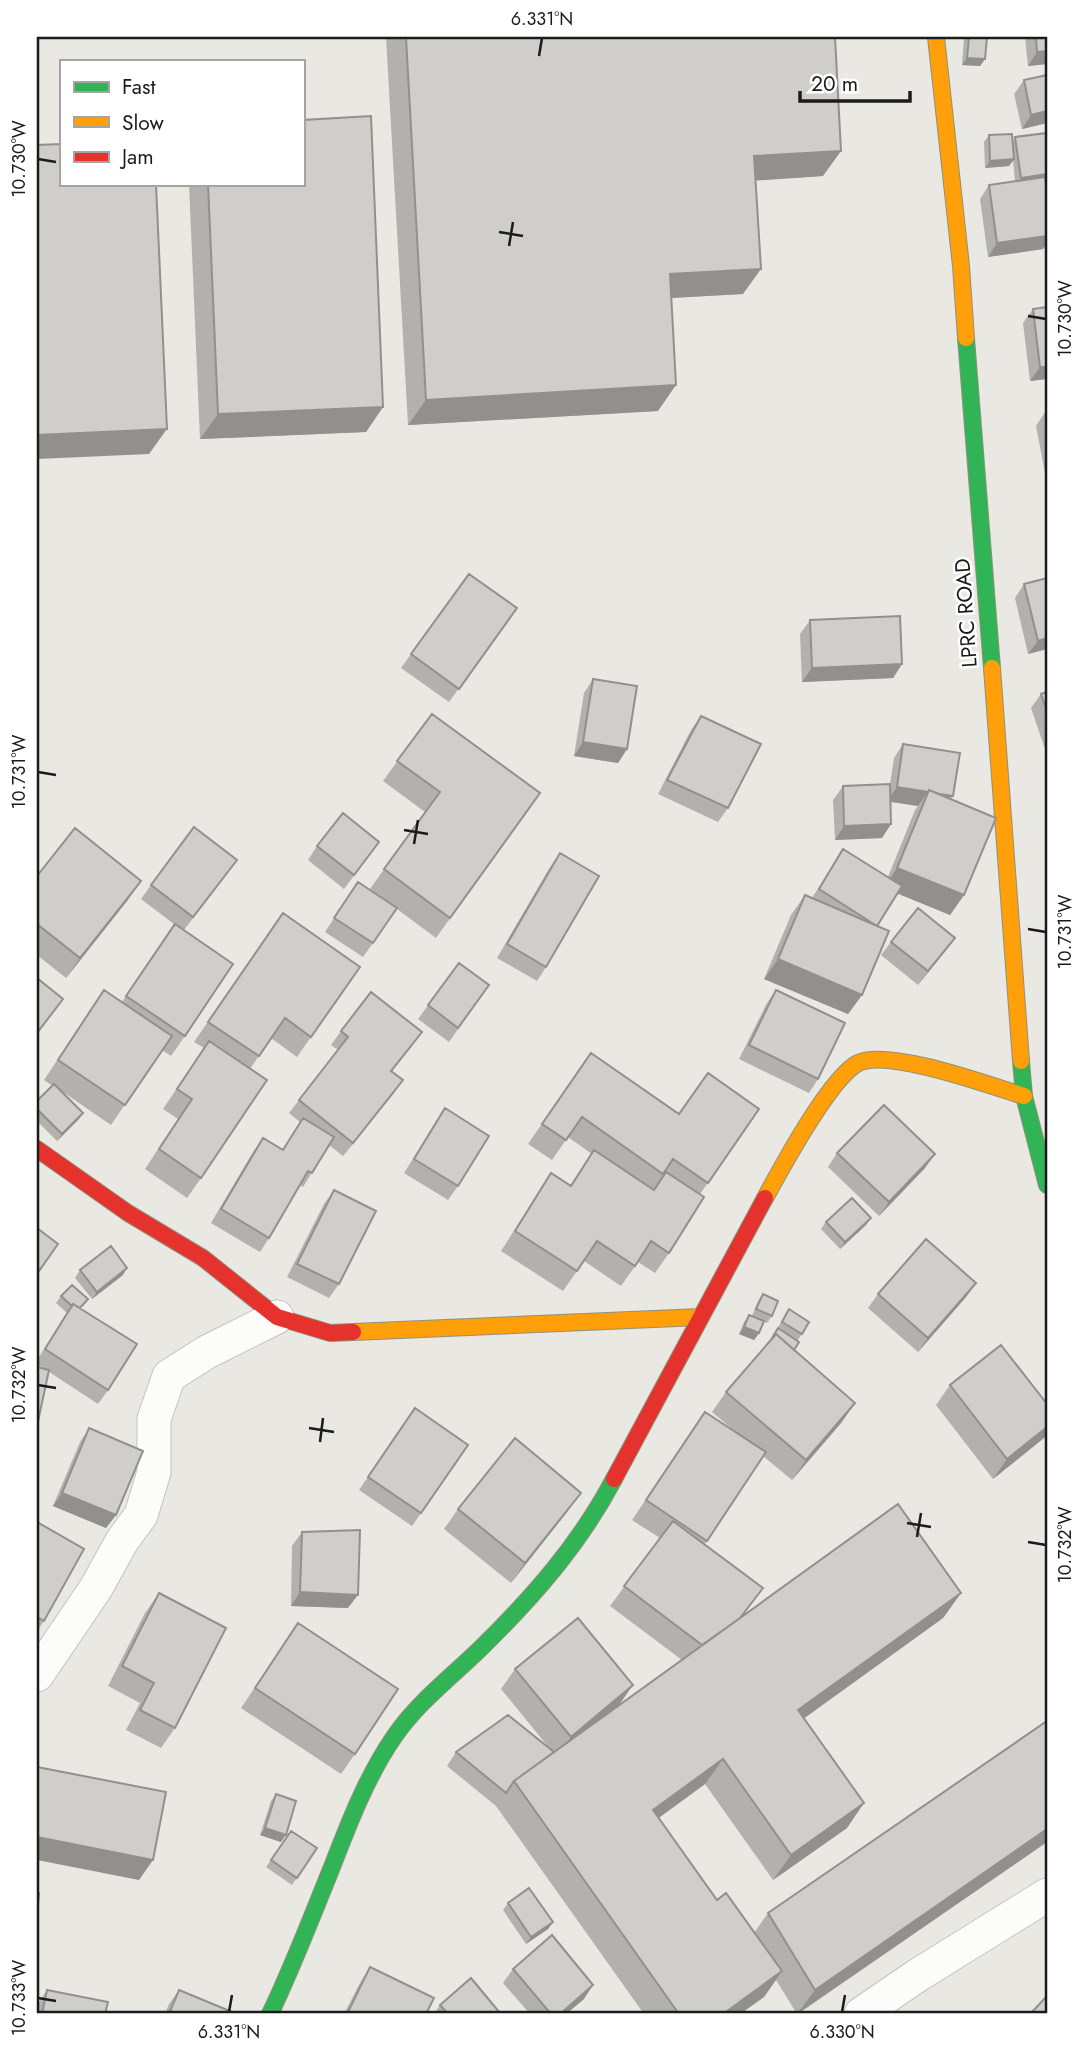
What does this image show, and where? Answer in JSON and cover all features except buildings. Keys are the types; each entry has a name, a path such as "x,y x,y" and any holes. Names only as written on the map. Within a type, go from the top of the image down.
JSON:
{"street":[{"name":"LPRC ROAD","path":"936,37 961,265 1024,1096 1047,1185"},
{"path":"270,2014 292,1972 347,1828 386,1749 419,1707 485,1644 572,1548 607,1491 779,1175 814,1117 843,1077 863,1061 913,1063 1024,1096"},
{"path":"37,1149 128,1213 203,1258 277,1317 330,1333 701,1317"},
{"path":"37,1675 96,1588 122,1541 141,1516 154,1472 154,1419 169,1376 207,1352 277,1317"},
{"path":"861,2014 918,1975 1047,1895"},
{"path":"910,2014 918,1975"}],"traffic: fast":[{"path":"966,338 992,668"},
{"path":"1021,1061 1024,1096 1047,1185"},
{"path":"270,2014 352,1817 384,1752 413,1713 500,1629 554,1569 586,1526 614,1479"}],"traffic: slow":[{"path":"936,37 961,266 966,338"},
{"path":"992,668 1021,1061"},
{"path":"765,1198 820,1105 846,1072 858,1063 892,1060 915,1064 1024,1096"},
{"path":"353,1332 701,1317"}],"traffic: jam":[{"path":"37,1149 128,1213 203,1258 277,1317 330,1333 353,1332"},
{"path":"614,1479 765,1198"}]}
